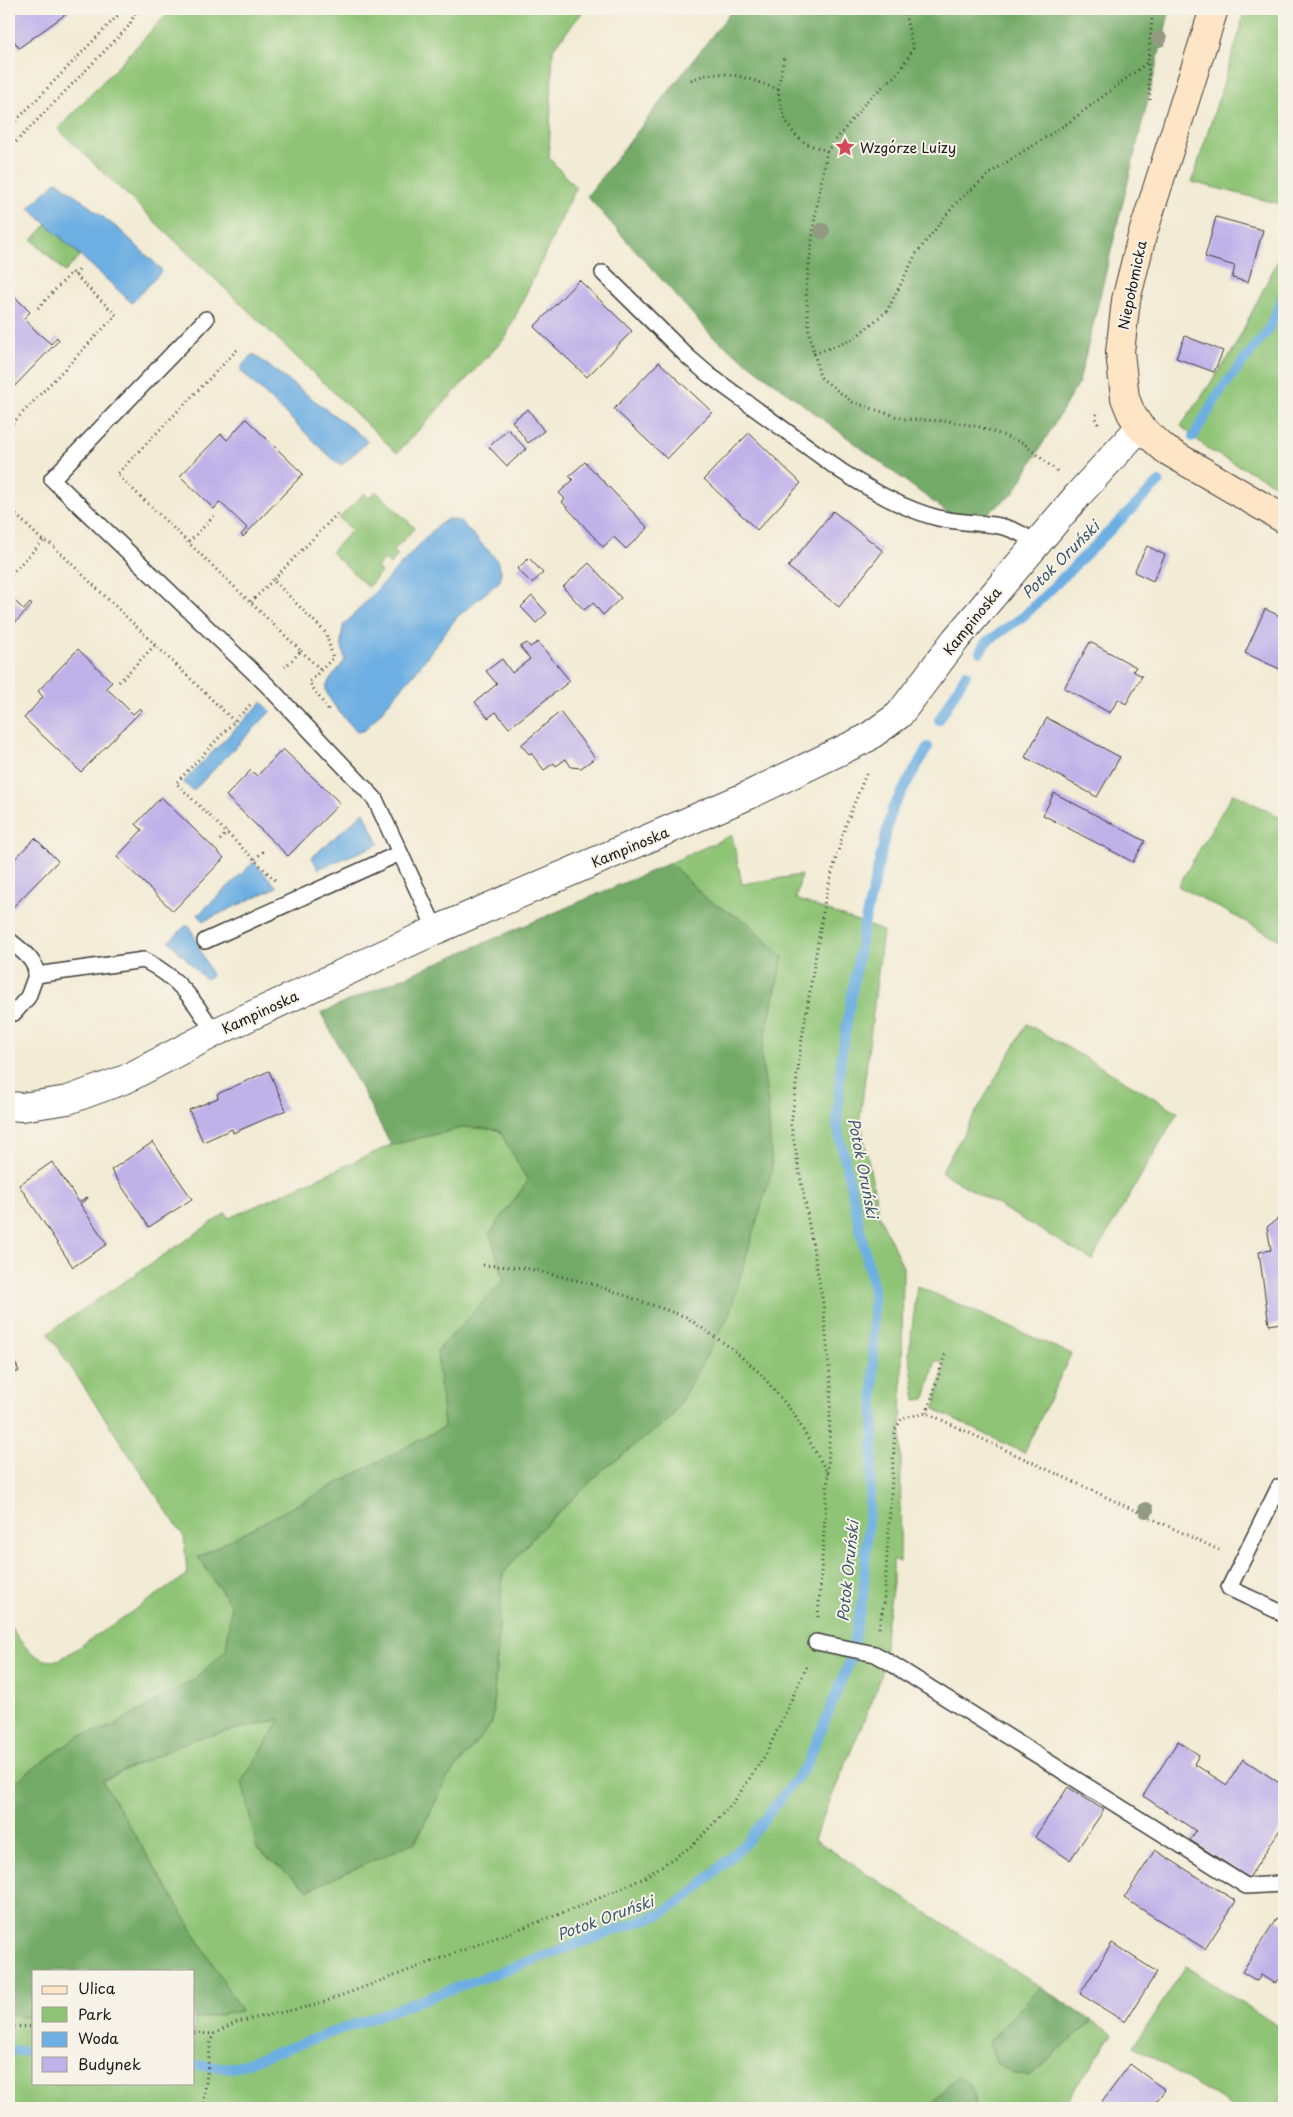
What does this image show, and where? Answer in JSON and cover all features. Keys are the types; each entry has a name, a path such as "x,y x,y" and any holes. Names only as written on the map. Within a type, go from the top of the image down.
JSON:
{"main road":[{"name":"Niepołomicka","path":"1214,9 1147,221 1126,300 1120,352 1125,398 1131,414 1140,427 1166,450 1284,519"}],"street":[{"name":"Kampinoska","path":"9,1106 22,1107 68,1100 126,1079 214,1033 436,930 750,795 867,738 899,715 956,639 1078,495 1140,427"}],"lane":[{"path":"603,273 687,356 709,375 863,485 920,512 938,518 1011,528 1023,533 1036,544"},
{"path":"206,319 52,479 268,686 375,799 436,930"},
{"path":"205,941 400,853"},
{"path":"9,940 34,963 36,970 28,997 14,1013 9,1013"},
{"path":"36,975 144,960 160,968 194,1000 214,1033"},
{"path":"1284,1486 1279,1487 1229,1588 1284,1614"},
{"path":"816,1642 872,1653 1246,1886 1284,1884"}],"path":[{"path":"9,128 124,9"},
{"path":"9,149 129,26 137,9"},
{"path":"904,9 913,48 909,56 900,71 867,101 827,151 815,216 806,291 808,332 820,377 852,402 904,419 948,421 980,427 1023,443 1053,466 1078,495"},
{"path":"1150,103 1148,62 1153,9"},
{"path":"784,57 778,89 779,105 788,124 804,141 827,151"},
{"path":"814,354 852,339 887,311 916,254 956,203 993,171 1068,123 1148,62"},
{"path":"691,80 704,74 728,73 778,89"},
{"path":"75,275 80,269"},
{"path":"9,427 116,315 72,272 38,308"},
{"path":"9,508 43,541 50,543 234,721"},
{"path":"251,602 337,514"},
{"path":"189,542 215,515"},
{"path":"11,574 43,541"},
{"path":"273,580 326,633 333,658"},
{"path":"119,682 155,645"},
{"path":"301,651 321,670"},
{"path":"195,2033 214,2034 237,2022 316,2005 581,1906 642,1879 692,1846 733,1803 766,1754 805,1673 816,1642 828,1475 831,1388 824,1312 791,1125 802,1038 826,894 846,824 865,778 867,738"},
{"path":"220,840 228,832"},
{"path":"255,859 266,848"},
{"path":"483,1265 525,1268 592,1284 686,1318 730,1348 760,1373 794,1414 828,1475"},
{"path":"926,1413 946,1351"},
{"path":"872,1653 884,1603 896,1430 902,1418 926,1413 1242,1561"},
{"path":"9,2026 32,2027"},
{"path":"203,2108 210,2045 214,2034"}],"green space":[{"path":"172,9 585,9 553,49 549,158 576,188 508,335 397,453 58,129"},
{"path":"733,9 797,9 804,13 813,9 1170,9 1079,382 1013,494 968,528 712,336 587,196"},
{"path":"1244,9 1284,9 1284,205 1192,182 1240,31"},
{"path":"47,224 80,256 65,272 32,240"},
{"path":"1284,248 1284,489 1209,450 1181,426 1232,352"},
{"path":"376,491 415,528 393,551 398,555 390,565 384,559 377,567 381,572 368,587 331,552 352,530 339,518 364,493 369,498"},
{"path":"1233,793 1284,819 1284,942 1178,886"},
{"path":"732,835 742,884 801,875 796,899 883,931 860,1119 879,1215 903,1267 900,1562 893,1559 893,1584 886,1627 884,1659 877,1689 814,1839 1040,1987 989,2042 1029,2076 1092,2021 1113,2034 1061,2108 975,2108 975,2097 957,2076 928,2108 9,2108 9,2014 32,2018 32,2084 195,2084 195,2019 241,2011 102,1781 194,1739 282,1719 242,1781 415,1843 447,1779 492,1723 503,1574 536,1534 605,1468 671,1418 729,1315 768,1105 761,1053 783,957 747,922 709,901 670,863"},
{"path":"670,863 709,901 747,922 783,957 761,1053 768,1105 772,1170 729,1315 671,1418 605,1468 536,1534 503,1574 492,1723 447,1779 415,1842 308,1890 257,1849 242,1781 281,1719 194,1739 102,1780 241,2011 195,2019 195,1970 32,1970 32,2018 9,2014 9,1786 79,1736 111,1727 194,1680 226,1650 231,1606 198,1557 444,1427 437,1351 504,1280 490,1233 528,1181 499,1130 466,1127 391,1145 321,1013"},
{"path":"1027,1024 1178,1112 1092,1260 941,1172"},
{"path":"466,1127 499,1130 528,1181 490,1233 504,1280 437,1351 444,1427 198,1557 231,1606 227,1650 194,1680 111,1727 79,1736 9,1786 9,1624 33,1654 45,1660 61,1659 187,1575 184,1537 48,1333 226,1213 229,1218 391,1145"},
{"path":"917,1286 1071,1354 1024,1453 934,1409 945,1364 936,1360 925,1399 916,1400 909,1354"},
{"path":"1186,1966 1284,2030 1284,2108 1235,2108 1134,2046"},
{"path":"1040,1987 1092,2021 1029,2076 1014,2074 997,2064 989,2042"},
{"path":"957,2076 972,2089 975,2097 975,2108 928,2108"}],"water":[{"path":"57,181 121,231 161,269 161,272 132,303 29,208"},
{"path":"253,354 368,441 342,465 335,461 241,371 243,364"},
{"path":"448,519 460,521 497,560 501,571 500,581 457,617 413,675 365,730 358,732 338,711 326,692 327,684 345,660 341,642 343,626 437,526"},
{"path":"262,702 271,711 193,791 183,782"},
{"path":"364,812 379,844 318,869 312,857"},
{"path":"254,862 277,887 204,921 198,915"},
{"path":"187,925 190,927 212,976 205,979 169,941"}],"building":[{"path":"9,9 68,9 70,11 19,48 12,38 9,41"},
{"path":"1216,217 1263,230 1248,282 1232,278 1235,266 1205,257"},
{"path":"579,280 632,331 587,377 534,327"},
{"path":"9,291 30,312 24,318 36,331 51,344 57,337 59,340 9,392"},
{"path":"1185,336 1223,351 1214,372 1176,358"},
{"path":"659,362 712,412 667,459 614,409"},
{"path":"528,409 544,431 528,443 512,421"},
{"path":"246,419 303,474 243,537 241,535 247,528 220,502 214,509 180,476 221,434 227,440"},
{"path":"508,429 526,449 507,466 489,447"},
{"path":"749,433 801,483 757,530 704,479"},
{"path":"585,462 648,528 626,549 614,537 603,547 562,502 565,499 559,493 573,480 569,476"},
{"path":"833,511 883,551 839,607 788,567"},
{"path":"1147,546 1165,555 1153,581 1134,572"},
{"path":"529,558 543,573 532,583 517,569"},
{"path":"589,563 621,598 603,615 593,603 584,610 563,587"},
{"path":"9,595 24,610 30,603 32,605 9,629"},
{"path":"532,596 547,613 536,623 521,607"},
{"path":"1265,609 1284,618 1284,671 1245,653"},
{"path":"538,642 570,681 509,728 496,712 488,718 475,702 497,684 486,671 502,659 512,673 530,659 520,647 527,643 530,647"},
{"path":"1090,642 1136,667 1133,671 1142,676 1126,704 1118,699 1110,713 1064,688"},
{"path":"78,649 112,682 106,688 133,714 140,708 142,710 81,772 24,718 43,697 38,691"},
{"path":"560,712 595,758 581,768 571,767 566,759 556,766 554,763 544,770 531,753 529,754 521,745"},
{"path":"1047,718 1120,757 1097,797 1025,757"},
{"path":"283,749 340,803 288,856 226,796 251,770 257,776"},
{"path":"1054,793 1145,841 1133,862 1043,815"},
{"path":"161,797 224,858 173,911 117,857 142,830 136,824"},
{"path":"35,838 58,861 9,911 9,865"},
{"path":"269,1071 286,1110 233,1133 232,1129 203,1142 189,1110 218,1098 217,1094"},
{"path":"153,1142 192,1199 149,1227 111,1170"},
{"path":"52,1162 79,1202 88,1198 80,1204 107,1244 73,1267 19,1185"},
{"path":"1284,1214 1283,1335 1281,1323 1269,1325 1259,1252 1271,1250 1267,1227"},
{"path":"9,1350 19,1371 9,1376"},
{"path":"1178,1741 1199,1755 1194,1764 1227,1785 1243,1759 1284,1786 1284,1823 1249,1878 1190,1840 1196,1831 1143,1796"},
{"path":"1068,1787 1104,1810 1070,1860 1035,1837"},
{"path":"1155,1850 1236,1901 1205,1949 1124,1898"},
{"path":"1276,1919 1284,1924 1284,1971 1275,1984 1261,1975 1257,1981 1242,1972"},
{"path":"1112,1943 1157,1972 1125,2022 1080,1994"},
{"path":"1130,2064 1165,2090 1151,2108 1105,2108 1100,2105"}],"waterway":[{"name":"Potok Oruński","path":"1193,437 1221,390 1268,330 1284,294"},
{"name":"Potok Oruński","path":"980,652 985,643 1024,616 1159,482"},
{"name":"Potok Oruński","path":"939,720 966,674"},
{"name":"Potok Oruński","path":"195,2065 233,2068 661,1914 690,1895 747,1842 807,1764 849,1663 863,1596 874,1437 873,1287 837,1125 841,1058 863,929 892,809 928,747"},
{"name":"Potok Oruński","path":"9,2050 32,2052"}],"place":[{"name":"Wzgórze Luizy","path":"845,147"}]}
